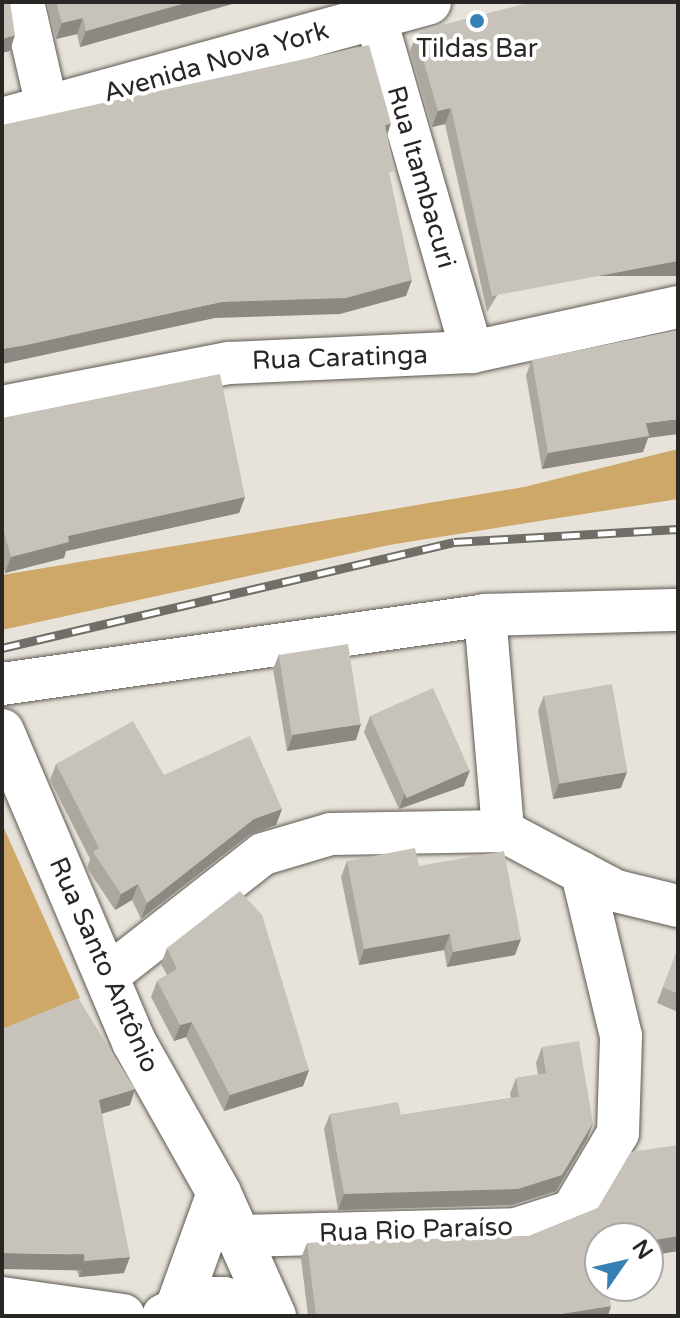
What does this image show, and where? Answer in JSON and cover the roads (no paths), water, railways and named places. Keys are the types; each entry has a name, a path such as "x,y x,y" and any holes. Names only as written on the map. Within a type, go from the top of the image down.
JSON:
{"street":[{"path":"23,2 48,111"},
{"name":"Avenida Nova York","path":"2,120 48,111 372,9 429,2"},
{"name":"Rua Itambacuri","path":"372,9 472,352"},
{"name":"Rua Caratinga","path":"2,407 229,363 472,352 678,307"},
{"path":"2,684 485,615 678,610"},
{"path":"485,615 503,831"},
{"name":"Rua Santo Antônio","path":"2,731 106,977 219,1193 274,1316"},
{"path":"106,977 263,854 331,834 503,831 616,891 678,906"},
{"name":"Rua Rio Paraíso","path":"239,1236 516,1229 572,1211 618,1133 621,1050 582,873"},
{"path":"171,1311 219,1193"},
{"path":"2,1299 123,1316"},
{"path":"171,1311 224,1299 261,1316"}],"railway":[{"path":"2,648 454,542 678,529"}],"place":[{"name":"Tildas Bar","path":"477,21"}]}
